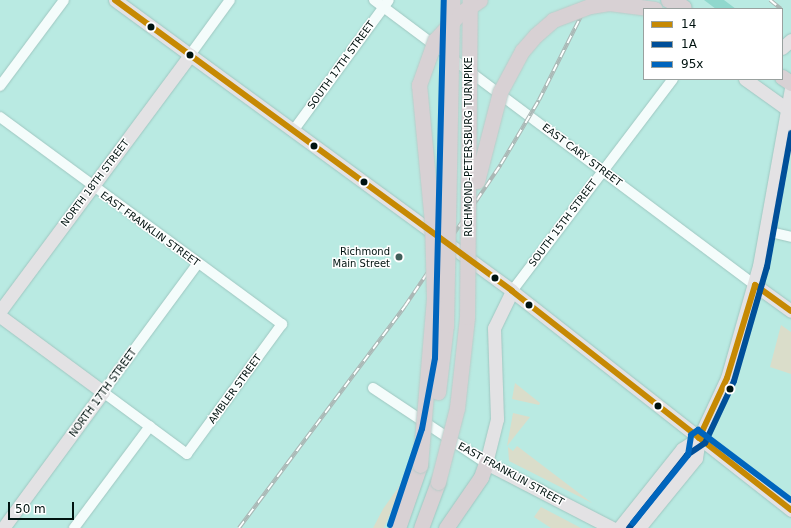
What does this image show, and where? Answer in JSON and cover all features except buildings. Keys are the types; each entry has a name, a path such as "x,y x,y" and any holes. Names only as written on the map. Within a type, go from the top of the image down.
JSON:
{"highway":[{"name":"RICHMOND-PETERSBURG TURNPIKE","path":"419,470 437,398 446,325 452,0"},
{"name":"RICHMOND-PETERSBURG TURNPIKE","path":"421,528 438,482 453,427 465,352 469,246 470,0"},
{"path":"398,528 419,470 434,297 432,222 419,85 436,40 459,14 480,0"},
{"path":"668,0 681,5"},
{"path":"469,246 479,165 491,116 522,51 536,34 569,12 609,3 647,8"},
{"path":"446,528 481,477 486,463"}],"main road":[{"path":"115,0 512,291 791,510"},
{"path":"636,0 647,8"},
{"path":"783,47 791,40"},
{"name":"NORTH 18TH STREET","path":"0,311 190,55"},
{"path":"746,80 787,109"},
{"path":"639,528 696,458 699,438 728,378 755,285 791,88"},
{"name":"EAST CARY STREET","path":"755,285 791,311"},
{"path":"486,463 497,419 494,328 512,291"},
{"path":"0,316 103,392"},
{"name":"NORTH 17TH STREET","path":"6,524 103,392"},
{"path":"619,528 682,449 699,438"},
{"name":"EAST FRANKLIN STREET","path":"486,463 612,528"}],"street":[{"path":"0,86 64,0"},
{"path":"190,55 230,0"},
{"name":"EAST CARY STREET","path":"374,0 386,3 603,171 755,285"},
{"name":"SOUTH 17TH STREET","path":"293,131 386,3"},
{"name":"SOUTH 15TH STREET","path":"512,291 672,80"},
{"name":"EAST FRANKLIN STREET","path":"0,118 282,324"},
{"path":"766,231 791,237"},
{"name":"NORTH 17TH STREET","path":"103,392 198,263"},
{"name":"AMBLER STREET","path":"150,426 187,454 282,324"},
{"name":"EAST FRANKLIN STREET","path":"373,388 486,463"},
{"path":"74,528 150,426 103,392"}],"shaded area":[{"path":"704,0 724,0 735,8 715,8"},
{"path":"781,325 791,332 791,374 770,367"},
{"path":"515,383 540,403 539,405 512,399"},
{"path":"513,413 530,417 507,446"},
{"path":"517,446 592,503 509,461 508,447 513,451"},
{"path":"405,478 384,528 373,528 383,509"},
{"path":"541,507 581,528 551,528 534,517"}],"railway":[{"path":"239,528 405,306 501,164 539,100 589,0"},
{"path":"770,0 780,8"}],"transit line":[{"name":"14","path":"115,0 512,291 791,510"},
{"name":"95x","path":"390,525 422,429 435,358 444,0"},
{"name":"1A","path":"629,528 687,455 705,443 734,381 767,267 791,133"},
{"name":"14","path":"755,285 791,311"},
{"name":"14","path":"699,438 727,378 755,285"},
{"name":"95x","path":"633,523 688,455 691,435 698,430 791,500"}],"place":[{"name":"Richmond Main Street","path":"399,257"}]}
